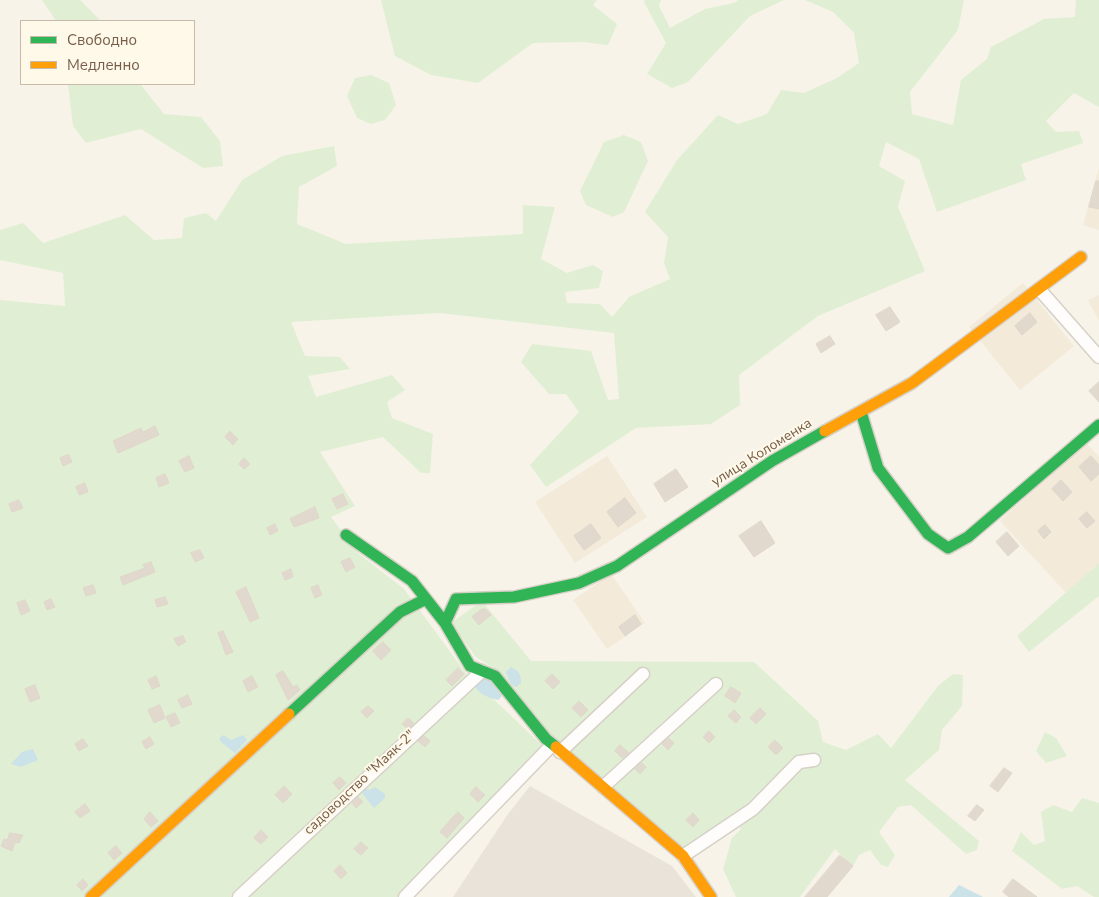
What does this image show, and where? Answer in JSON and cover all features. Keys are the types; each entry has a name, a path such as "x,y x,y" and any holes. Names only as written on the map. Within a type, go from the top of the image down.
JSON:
{"street":[{"name":"улица Коломенка","path":"445,623 456,599 514,597 579,583 617,566 772,461 912,383 1081,257"},
{"path":"1039,289 1099,357"},
{"path":"861,412 878,468 928,534 948,548 968,537 1099,425"},
{"path":"346,535 412,581 445,623 470,666 495,676 556,748 683,856 711,897"},
{"path":"91,897 400,612 426,599"},
{"name":"садоводство \"Маяк-2\"","path":"239,897 482,671"},
{"path":"405,897 556,748 643,674"},
{"path":"603,787 716,684"},
{"path":"683,856 753,809 799,762 814,760"}],"shaded area":[{"path":"1099,168 1099,230 1083,225"},
{"path":"1023,283 1074,346 1020,390 969,327"},
{"path":"1099,295 1099,321 1088,300"},
{"path":"1085,442 1099,457 1099,563 1066,593 1000,521"},
{"path":"607,456 647,517 575,563 535,502"},
{"path":"611,574 645,623 607,649 573,600"},
{"path":"530,786 672,866 696,897 453,897 508,814"}],"green space":[{"path":"42,0 80,0 100,20 55,20"},
{"path":"381,0 597,0 593,5 617,24 608,45 582,42 533,43 478,83 431,75 395,56"},
{"path":"645,0 661,0 659,6 670,28 705,9 734,3 738,0 784,0 750,16 688,82 672,88 647,74 666,43 644,2"},
{"path":"805,0 964,0 958,30 910,92 912,114 953,125 961,80 987,59 991,47 1044,19 1075,17 1076,0 1099,0 1099,107 1074,93 1046,121 1056,132 1079,131 1083,143 1021,164 1026,180 937,212 919,159 886,142 879,166 905,181 898,207 925,271 818,316 739,375 740,405 711,424 636,428 546,487 530,465 579,412 566,394 549,394 521,362 532,344 591,351 608,400 619,399 614,333 440,313 291,322 305,356 340,357 350,369 308,376 316,397 392,375 405,390 387,402 392,418 433,434 430,473 421,473 383,437 320,452 355,506 331,517 358,553 404,589 465,672 548,751 403,897 0,897 0,300 65,306 63,273 0,260 0,230 23,223 43,243 125,215 154,240 182,238 184,218 206,213 216,221 242,180 282,156 334,146 337,166 299,187 297,224 346,244 523,234 523,205 555,207 541,259 567,273 593,265 603,271 599,288 565,292 567,303 600,304 612,317 629,297 670,279 664,263 668,237 645,212 677,160 718,115 738,124 767,114 781,90 804,93 837,78 859,63 854,33 833,12"},
{"path":"371,75 389,83 396,105 385,120 371,124 357,118 347,96 355,78"},
{"path":"68,85 141,85 164,114 201,117 220,141 223,166 203,168 141,129 86,143 73,126"},
{"path":"624,135 641,142 648,161 624,212 613,217 586,205 580,191 604,142"},
{"path":"1099,563 1099,596 1029,652 1017,636"},
{"path":"482,601 531,661 754,662 818,721 823,742 846,750 878,734 891,748 938,686 953,674 963,675 962,706 942,730 939,750 905,780 979,841 977,850 966,854 911,805 898,807 879,832 895,855 888,867 881,865 870,850 859,855 853,866 835,849 800,897 736,897 723,869 732,838 741,829 732,815 682,848 547,734 502,674 476,657 451,623"},
{"path":"1045,732 1056,738 1067,756 1046,763 1036,751"},
{"path":"1082,798 1099,803 1099,897 1094,897 1077,886 1062,889 1012,851 1021,832 1034,845 1045,841 1041,812 1053,805 1072,812"}],"water":[{"path":"511,667 518,671 521,677 521,683 516,687 511,684 506,672"},
{"path":"480,676 490,680 502,696 498,700 486,696 477,689 473,682"},
{"path":"223,735 231,740 243,735 247,740 235,753 219,739"},
{"path":"33,749 38,760 21,767 11,764 22,752"},
{"path":"375,787 385,794 385,798 374,808 362,793 365,788 369,790"},
{"path":"959,885 983,897 949,897"}],"building":[{"path":"1096,181 1099,181 1099,209 1089,207"},
{"path":"890,307 900,322 886,331 876,315"},
{"path":"1030,313 1037,322 1022,335 1015,326"},
{"path":"830,336 835,344 821,353 816,344"},
{"path":"1099,382 1099,402 1089,391"},
{"path":"155,426 159,435 118,453 113,441 141,428 143,432"},
{"path":"230,431 238,439 233,445 225,437"},
{"path":"69,455 72,462 63,466 60,458"},
{"path":"189,456 194,468 185,472 179,461"},
{"path":"1091,456 1099,465 1099,474 1091,481 1079,467"},
{"path":"244,458 250,464 244,469 239,464"},
{"path":"676,469 688,487 665,502 654,484"},
{"path":"165,474 169,483 159,487 156,478"},
{"path":"1061,480 1072,492 1063,501 1052,489"},
{"path":"85,483 88,492 79,495 76,487"},
{"path":"343,494 348,504 337,509 332,499"},
{"path":"625,498 636,513 618,527 607,512"},
{"path":"19,500 23,508 12,512 9,504"},
{"path":"315,507 319,518 294,527 290,519"},
{"path":"1087,512 1095,521 1087,528 1079,519"},
{"path":"761,521 775,543 754,557 739,536"},
{"path":"275,524 278,531 270,535 267,528"},
{"path":"591,524 601,538 584,550 574,536"},
{"path":"1045,525 1051,532 1044,539 1038,531"},
{"path":"1007,532 1019,546 1008,556 996,542"},
{"path":"200,550 204,558 195,562 191,553"},
{"path":"350,558 355,567 346,572 341,562"},
{"path":"151,562 155,572 123,585 120,577 145,568 143,565"},
{"path":"291,569 293,577 285,580 282,573"},
{"path":"93,585 96,593 86,596 83,588"},
{"path":"318,585 322,595 315,598 311,588"},
{"path":"246,587 259,618 250,622 236,592"},
{"path":"165,597 168,604 157,607 155,600"},
{"path":"51,599 55,607 47,610 44,602"},
{"path":"25,600 30,611 21,615 17,603"},
{"path":"482,609 486,609 491,615 479,625 472,617"},
{"path":"635,615 641,624 625,636 619,627"},
{"path":"223,631 233,652 226,655 218,633"},
{"path":"183,636 186,642 178,646 174,639"},
{"path":"383,642 391,650 381,660 373,651"},
{"path":"458,668 464,674 452,686 446,680"},
{"path":"283,671 293,687 297,685 300,690 288,700 276,675"},
{"path":"552,674 560,682 553,689 545,681"},
{"path":"156,676 160,686 152,689 148,680"},
{"path":"252,676 258,687 248,692 243,681"},
{"path":"35,685 40,698 30,702 25,689"},
{"path":"731,687 741,693 735,703 725,696"},
{"path":"188,695 192,704 182,708 178,700"},
{"path":"579,701 588,710 581,717 572,708"},
{"path":"160,705 165,718 154,723 148,710"},
{"path":"368,706 374,711 367,718 361,712"},
{"path":"760,708 766,714 756,724 750,718"},
{"path":"734,710 741,717 736,723 728,716"},
{"path":"175,713 180,723 171,727 166,717"},
{"path":"408,718 414,723 408,729 402,724"},
{"path":"709,731 715,737 709,743 703,737"},
{"path":"424,736 430,741 425,747 418,741"},
{"path":"150,737 154,744 146,749 142,742"},
{"path":"669,738 674,743 668,750 662,744"},
{"path":"83,739 88,746 79,751 75,744"},
{"path":"775,740 783,748 776,755 768,747"},
{"path":"620,745 629,753 622,758 615,751"},
{"path":"642,763 646,767 640,774 635,769"},
{"path":"1004,768 1012,773 998,792 990,786"},
{"path":"340,777 346,783 339,790 333,783"},
{"path":"284,786 292,794 283,803 275,795"},
{"path":"476,787 485,795 478,802 470,794"},
{"path":"358,797 363,802 356,808 352,803"},
{"path":"85,804 90,811 80,818 75,812"},
{"path":"977,805 984,810 975,821 968,816"},
{"path":"150,812 158,821 151,827 144,819"},
{"path":"458,812 464,818 447,838 440,832"},
{"path":"693,813 699,820 693,827 686,820"},
{"path":"261,830 268,837 261,844 254,838"},
{"path":"10,833 23,835 19,843 15,842 12,851 1,846 4,839 7,840"},
{"path":"361,842 368,848 361,855 354,849"},
{"path":"116,846 122,853 114,860 108,853"},
{"path":"840,855 853,866 827,897 805,897"},
{"path":"340,865 347,873 341,879 334,871"},
{"path":"83,879 88,885 82,891 77,885"},
{"path":"1013,879 1037,897 1009,897 1003,892"}],"traffic: fast":[{"path":"861,412 878,468 928,534 948,548 968,537 1099,425"},
{"path":"445,623 456,599 514,597 579,583 617,566 772,461 825,431"},
{"path":"346,535 412,581 445,623 470,666 495,676 546,739 556,747"},
{"path":"289,714 400,612 426,599"}],"traffic: slow":[{"path":"825,431 912,383 1081,257"},
{"path":"91,897 289,714"},
{"path":"556,747 683,856 711,897"}]}
